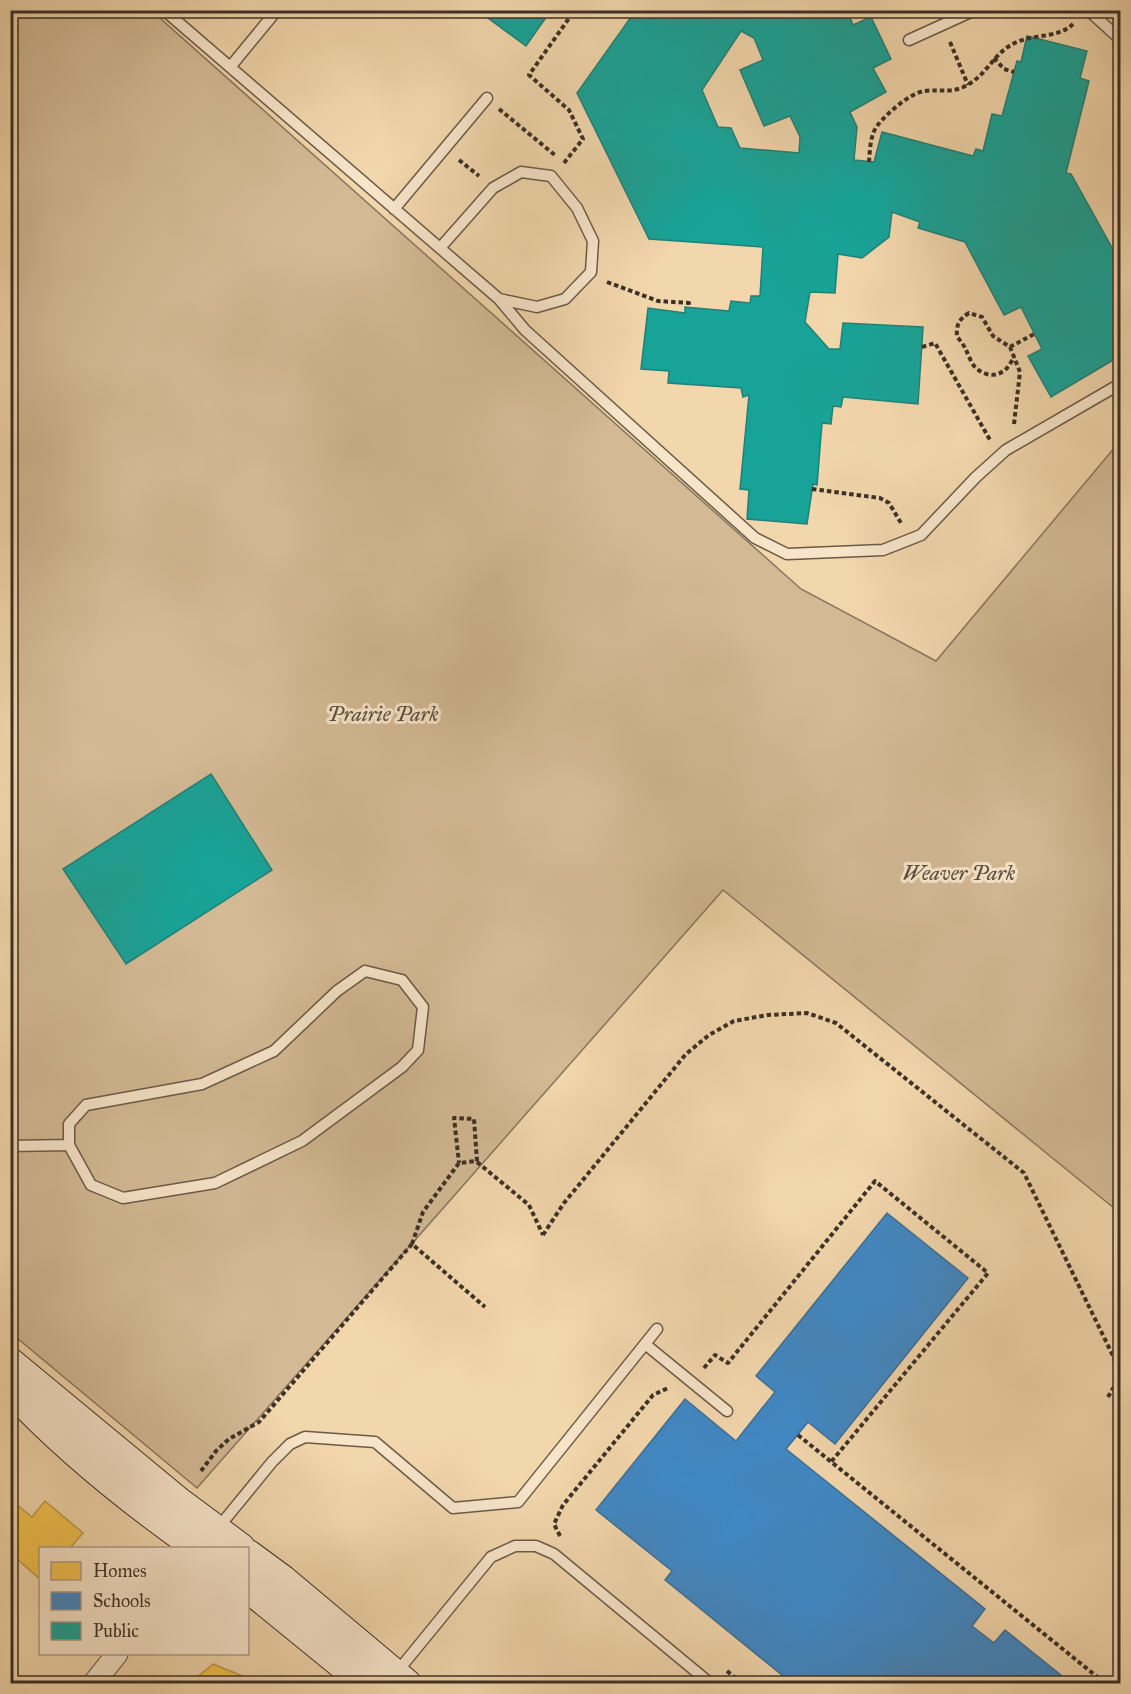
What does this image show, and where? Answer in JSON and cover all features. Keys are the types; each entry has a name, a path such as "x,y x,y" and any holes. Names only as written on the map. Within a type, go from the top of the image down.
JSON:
{"main road":[{"path":"10,1363 178,1502 206,1542"},
{"path":"10,1388 44,1424 138,1504 206,1542 234,1547"},
{"path":"249,1556 401,1678"},
{"path":"249,1588 367,1683"}],"street":[{"path":"93,1683 115,1655"}],"lane":[{"path":"164,10 499,299 525,330 755,538 787,554 883,550 921,535 999,456 1024,439 1120,384"},
{"path":"231,66 277,10"},
{"path":"909,40 975,10"},
{"path":"1088,10 1120,39"},
{"path":"394,209 487,98"},
{"path":"440,248 493,188 520,172 551,176 577,208 593,241 591,272 564,299 537,307 499,299"},
{"path":"365,971 402,980 423,1007 418,1050 402,1067 302,1141 215,1183 123,1198 91,1185 69,1145 69,1124 86,1105 202,1084 274,1051 337,991 365,971"},
{"path":"10,1146 69,1145"},
{"path":"206,1542 272,1462 290,1444 305,1437 375,1442 453,1508 518,1502 657,1329"},
{"path":"645,1344 727,1411"},
{"path":"401,1678 491,1557 515,1546 536,1546 554,1554 711,1683"}],"path":[{"path":"487,98 564,163 583,139 569,110 529,75 572,14"},
{"path":"869,162 871,140 877,127 908,99 922,91 951,92 969,85 979,77 994,58 1017,42 1067,31 1073,24"},
{"path":"942,25 969,85"},
{"path":"994,58 1004,69 1014,72"},
{"path":"459,160 480,177"},
{"path":"607,282 658,301 689,303 688,307"},
{"path":"1014,357 1005,371 998,375 989,375 981,371 973,365 965,346 957,337 956,329 960,318 969,313 982,316 993,336 1010,346 1020,372 1012,422 1024,439"},
{"path":"1010,346 1034,334"},
{"path":"922,347 935,343 999,456"},
{"path":"812,489 880,498 895,510 910,539"},
{"path":"201,1471 216,1451 229,1439 259,1422 412,1244 423,1212 459,1163 454,1118 474,1119 477,1161 529,1205 543,1235 564,1203 686,1054 709,1035 734,1021 768,1015 807,1013 836,1023 1024,1173 1114,1358 1118,1380 1108,1396"},
{"path":"459,1163 477,1161"},
{"path":"561,1538 554,1524 563,1505 653,1395 672,1386 682,1395 715,1355 728,1362 875,1181 988,1273 831,1462"},
{"path":"412,1244 484,1307"},
{"path":"798,1435 1106,1683"},
{"path":"724,1669 742,1683"}],"green space":[{"name":"Prairie Park","path":"11,11 152,11 801,589 936,661 1120,441 1120,1213 723,890 197,1488 11,1333"}],"building: Homes":[{"path":"45,1501 83,1533 71,1547 39,1547 39,1578 10,1553 10,1513 17,1505 32,1517"},
{"path":"213,1664 262,1684 189,1684"}],"building: Schools":[{"path":"887,1213 968,1278 835,1444 808,1422 786,1449 985,1609 972,1626 994,1643 1005,1630 1072,1684 793,1684 665,1580 672,1571 596,1510 685,1399 736,1441 775,1392 756,1376"}],"building: Public":[{"path":"477,10 556,10 551,18 547,16 526,46"},
{"path":"636,10 803,10 806,17 821,10 847,10 853,25 871,17 891,59 873,68 886,92 850,112 857,127 854,160 874,162 882,132 973,156 976,149 983,151 992,114 1002,116 1017,61 1021,62 1027,36 1087,51 1080,78 1089,81 1066,173 1071,174 1120,262 1120,356 1051,397 1028,356 1042,349 1021,307 1004,315 965,242 918,228 920,222 892,212 889,237 862,258 838,254 835,293 810,292 805,322 829,349 840,349 843,323 923,327 918,404 843,397 841,407 833,406 831,424 822,423 817,485 813,484 807,524 747,519 749,490 740,489 749,395 743,397 741,388 668,383 669,371 641,369 648,308 685,313 685,307 729,311 731,301 750,303 751,296 760,296 763,247 649,239 577,93","holes":["741,31 754,38 763,60 740,70 764,126 790,116 800,137 799,153 740,148 731,128 718,127 702,90"]},
{"path":"211,774 272,870 126,964 63,869"}],"park label":[{"name":"Weaver Park","path":"959,873"}]}
